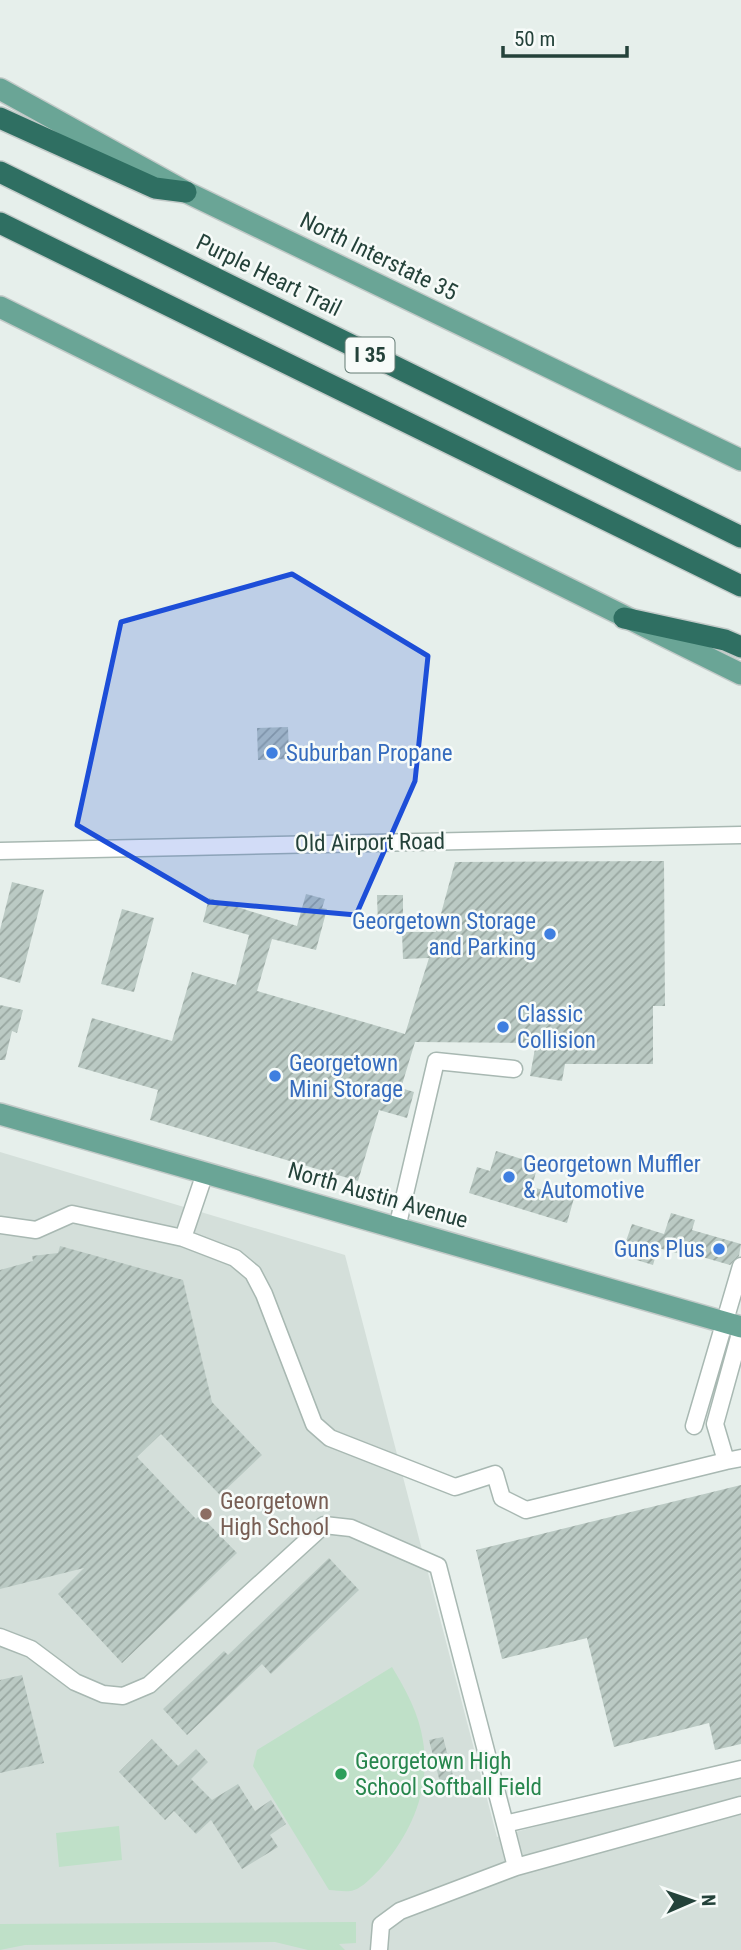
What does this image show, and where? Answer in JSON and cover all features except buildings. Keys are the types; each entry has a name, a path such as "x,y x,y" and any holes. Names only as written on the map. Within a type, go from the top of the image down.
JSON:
{"highway":[{"path":"0,118 155,188 186,192"},
{"name":"Purple Heart Trail","path":"0,172 741,537"},
{"name":"I 35","path":"0,223 741,586"},
{"path":"624,618 725,640 741,647"}],"main road":[{"name":"North Interstate 35","path":"0,89 186,192 741,460"},
{"path":"0,307 741,674"},
{"name":"North Austin Avenue","path":"0,1114 735,1327"}],"street":[{"name":"Old Airport Road","path":"0,851 741,835"},
{"path":"397,1228 436,1061 514,1069"},
{"path":"183,1238 205,1173"},
{"path":"0,1225 36,1230 72,1214 183,1238 235,1258 253,1273 314,1424 330,1438 455,1487 495,1474 502,1499 526,1510 733,1459 715,1424 735,1327 741,1266"},
{"path":"694,1426 735,1327"},
{"path":"0,1637 31,1649 75,1682 103,1695 123,1696 149,1685 324,1525 351,1528 438,1566 516,1867"},
{"path":"505,1824 741,1769"},
{"path":"379,1950 381,1926 400,1911 516,1867 741,1805"}],"highlighted area":[{"path":"292,574 428,656 415,781 356,915 209,902 77,825 121,622"}],"shaded area":[{"name":"Georgetown High School","path":"0,1152 345,1255 497,1837 741,1772 741,1950 0,1950"}],"green space":[{"name":"Georgetown High School Softball Field","path":"392,1667 411,1702 421,1731 425,1759 421,1793 401,1841 380,1869 354,1890 329,1890 253,1766 257,1750"},
{"path":"119,1826 122,1860 59,1867 56,1833"},
{"path":"356,1922 356,1943 339,1944 345,1950 308,1950 275,1942 25,1945 0,1950 0,1924"}],"place":[{"name":"Suburban Propane","path":"272,753"},
{"name":"Georgetown Storage and Parking","path":"550,934"},
{"name":"Classic Collision","path":"503,1027"},
{"name":"Georgetown Mini Storage","path":"275,1076"},
{"name":"Georgetown Muffler & Automotive","path":"509,1177"},
{"name":"Guns Plus","path":"719,1249"},
{"name":"Georgetown High School","path":"206,1514"},
{"name":"Georgetown High School Softball Field","path":"341,1774"}]}
